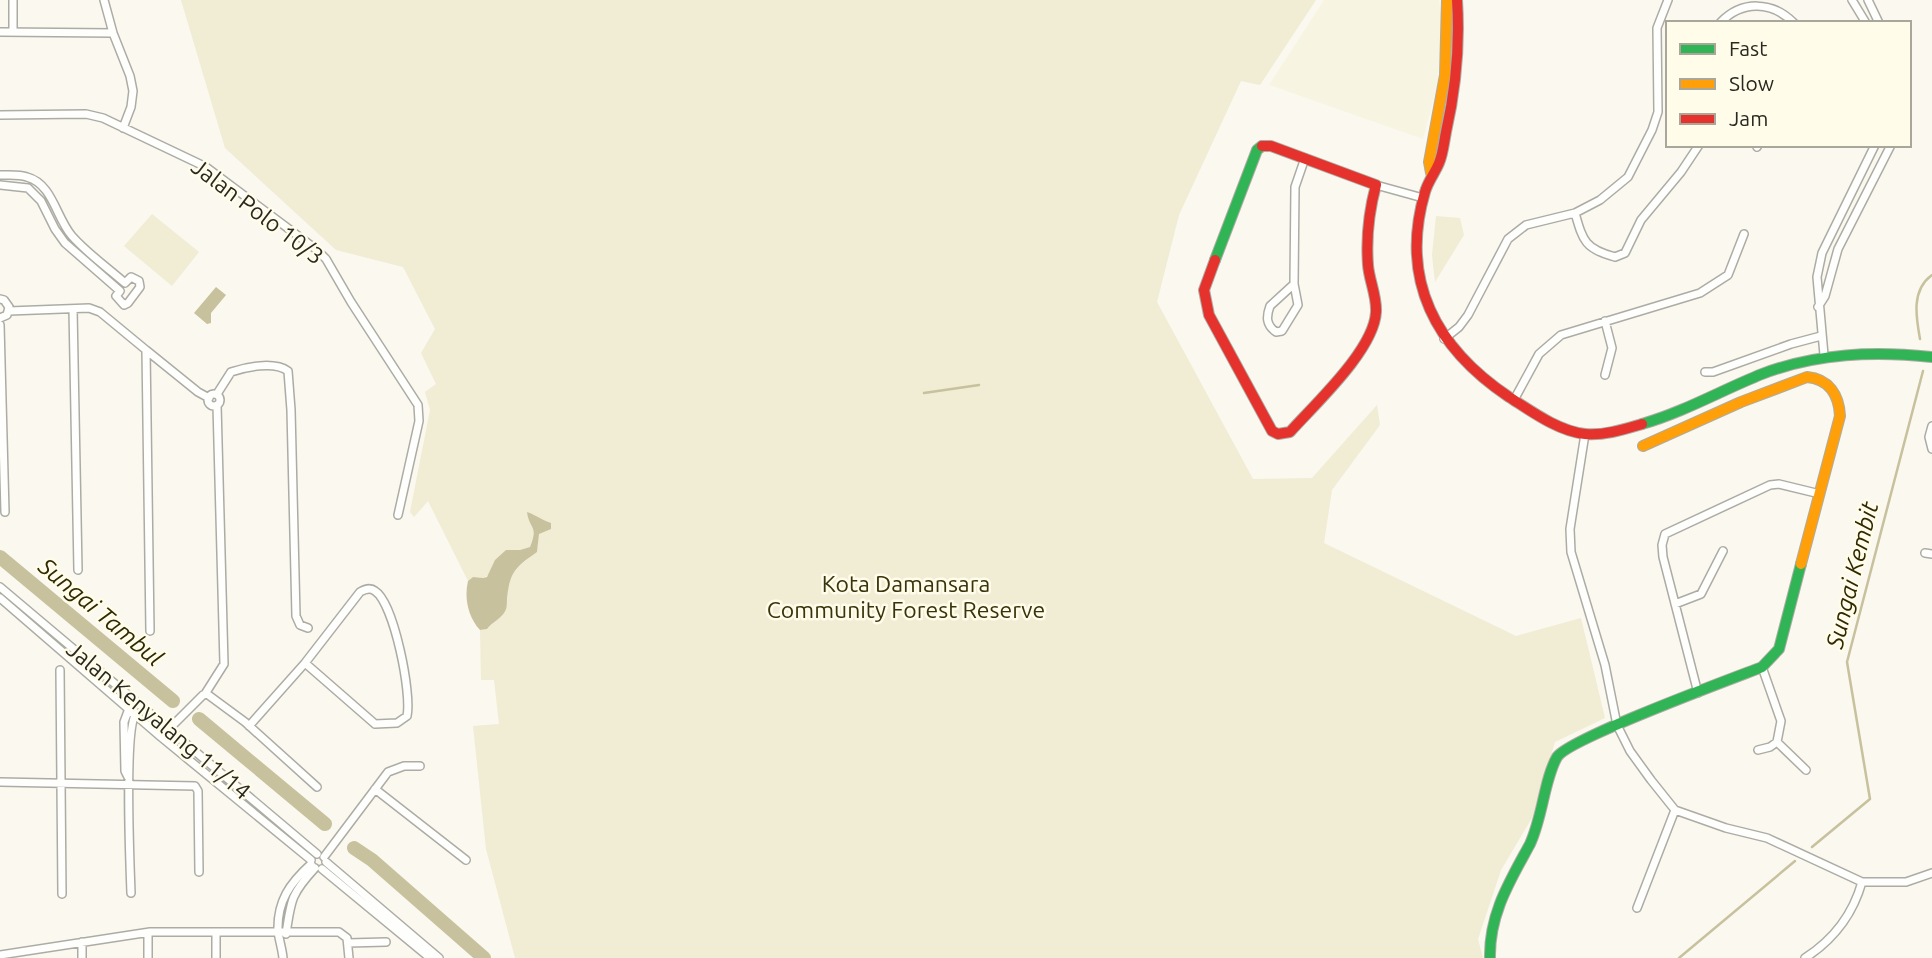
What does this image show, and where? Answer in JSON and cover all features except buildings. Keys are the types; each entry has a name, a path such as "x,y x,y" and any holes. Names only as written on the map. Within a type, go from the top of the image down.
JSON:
{"street":[{"path":"13,0 13,32"},
{"path":"104,0 133,91 131,107 123,128"},
{"path":"1431,173 1429,162 1450,40 1447,0"},
{"path":"1457,0 1460,45 1449,122 1439,164 1431,173 1423,198 1418,238 1419,275 1430,316 1444,339 1476,373 1514,400 1584,439 1644,424 1772,371 1824,355 1872,352 1932,357"},
{"path":"1444,339 1459,327 1468,315 1507,239 1526,225 1575,213 1600,200 1628,177 1658,112 1657,28 1668,0"},
{"path":"1852,0 1865,21"},
{"path":"1868,0 1879,21"},
{"path":"1722,21 1729,13 1766,6 1783,12 1792,21"},
{"path":"0,32 113,33"},
{"name":"Jalan Polo 10/3","path":"0,115 95,114 206,167 326,259 418,405 419,421 398,516"},
{"path":"1438,120 1449,122"},
{"path":"1376,185 1371,202 1368,265 1375,304 1375,322 1363,346 1348,366 1290,432 1278,434 1272,430 1209,315 1204,290 1228,220 1257,150 1262,146 1271,146 1376,185 1423,198"},
{"path":"1575,213 1588,247 1615,257 1625,253 1641,220 1681,172 1698,147"},
{"path":"1824,355 1817,277 1822,253 1874,147"},
{"path":"1818,307 1825,296 1838,249 1890,147"},
{"path":"1294,284 1270,306 1268,322 1270,328 1276,332 1283,331 1298,305 1294,284 1295,187 1305,158"},
{"path":"0,175 23,176 34,180 50,195 72,236 125,283"},
{"path":"0,185 28,188 41,201 65,243 120,291"},
{"path":"1514,400 1539,354 1561,335 1700,293 1728,275 1744,234"},
{"path":"133,276 141,285 126,305 116,299 125,283 133,276"},
{"path":"0,299 7,303 9,311"},
{"path":"0,318 9,311 89,308 100,313 209,398 211,405 217,405"},
{"path":"73,309 78,570"},
{"path":"1605,321 1612,348 1605,375"},
{"path":"0,325 5,512"},
{"path":"1705,373 1821,336"},
{"path":"146,350 150,631"},
{"path":"217,394 231,372 267,366 288,371 296,616 300,625 308,628"},
{"path":"1490,958 1490,937 1501,896 1535,832 1559,754 1574,744 1617,725 1762,667 1781,643 1840,416 1840,407 1828,383 1815,377 1807,377 1741,402 1643,446"},
{"path":"209,398 211,394 217,394"},
{"path":"161,737 205,694 224,664 217,405 220,399 217,394"},
{"path":"1932,426 1929,437 1932,449"},
{"path":"1584,439 1570,529 1571,552 1605,665 1617,725 1630,751 1675,810 1726,828 1767,838 1863,882 1906,883 1932,873"},
{"path":"1698,693 1661,545 1665,534 1770,485 1779,484 1820,494"},
{"path":"1675,604 1701,594 1723,551"},
{"name":"Jalan Kenyalang 11/14","path":"0,587 169,729 430,958"},
{"path":"249,726 304,663 360,592 367,589 374,590 385,601 406,670 407,716 397,723 375,724 304,663"},
{"name":"Jalan Kenyalang 11/14","path":"0,598 161,737 439,958"},
{"path":"1758,750 1777,742 1781,721 1762,667"},
{"path":"60,670 62,894"},
{"path":"205,694 212,696 249,726 317,787"},
{"path":"129,780 125,771 124,722 128,708 134,700"},
{"path":"131,893 131,724 141,707"},
{"path":"1777,742 1806,770"},
{"path":"283,958 282,932 293,894 393,769 420,765"},
{"path":"0,782 129,780 194,786 198,791 199,872"},
{"path":"375,789 466,860"},
{"path":"1637,908 1675,810"},
{"path":"1805,958 1819,949 1851,913 1863,882"},
{"path":"216,932 216,958"},
{"path":"0,955 148,933 339,932 347,938 349,958"},
{"path":"148,933 148,958"},
{"path":"82,942 82,958"},
{"path":"348,943 386,942"}],"shaded area":[{"path":"1324,0 1439,0 1442,21 1438,83 1423,139 1269,85"},
{"path":"216,287 226,295 211,313 211,323 207,324 194,313"},
{"path":"527,512 551,523 551,529 539,534 537,552 519,566 512,576 505,612 487,629 480,630 468,607 468,581 473,577 487,577 495,560 506,550 530,547 534,531"}],"green space":[{"name":"Kota Damansara Community Forest Reserve","path":"181,0 1316,0 1260,85 1241,81 1179,215 1157,302 1253,479 1312,478 1377,405 1380,425 1332,490 1324,543 1516,636 1581,618 1605,718 1555,742 1532,818 1501,870 1478,939 1483,958 515,958 486,849 473,726 499,724 494,680 481,680 480,630 487,629 506,609 512,575 537,552 539,533 551,529 528,518 534,532 530,547 520,550 487,576 473,577 468,581 428,501 414,517 410,512 430,410 425,392 436,384 421,353 435,329 403,267 336,250 225,148"},
{"path":"152,214 199,252 172,286 124,246"},
{"path":"1436,216 1460,218 1464,235 1435,282 1432,255"}],"waterway":[{"name":"Sungai Kembit","path":"1920,339 1918,296 1925,281 1932,275"},
{"name":"Sungai Kembit","path":"1812,847 1870,799 1847,662 1923,371"},
{"path":"924,393 979,385"},
{"name":"Sungai Tambul","path":"0,557 173,701"},
{"name":"Sungai Tambul","path":"199,719 325,824"},
{"name":"Sungai Tambul","path":"354,848 372,860 484,958"},
{"name":"Sungai Kembit","path":"1679,958 1795,861"}],"traffic: fast":[{"path":"1215,260 1257,150 1262,146"},
{"path":"1642,424 1762,374 1804,362 1867,354 1932,357"},
{"path":"1490,958 1497,912 1530,844 1557,757 1589,737 1762,667 1779,649 1801,564"}],"traffic: slow":[{"path":"1431,173 1429,162 1445,75 1447,0"},
{"path":"1643,446 1741,402 1807,377 1827,385 1838,401 1840,416 1801,564"}],"traffic: jam":[{"path":"1457,0 1457,50 1452,99 1442,156 1426,188 1418,224 1417,254 1421,283 1430,309 1443,334 1461,357 1483,378 1545,420 1585,434 1614,432 1642,424"},
{"path":"1215,260 1204,290 1209,315 1272,431 1278,434 1290,432 1342,376 1373,327 1376,306 1367,245 1376,185 1271,146 1262,146"}]}
